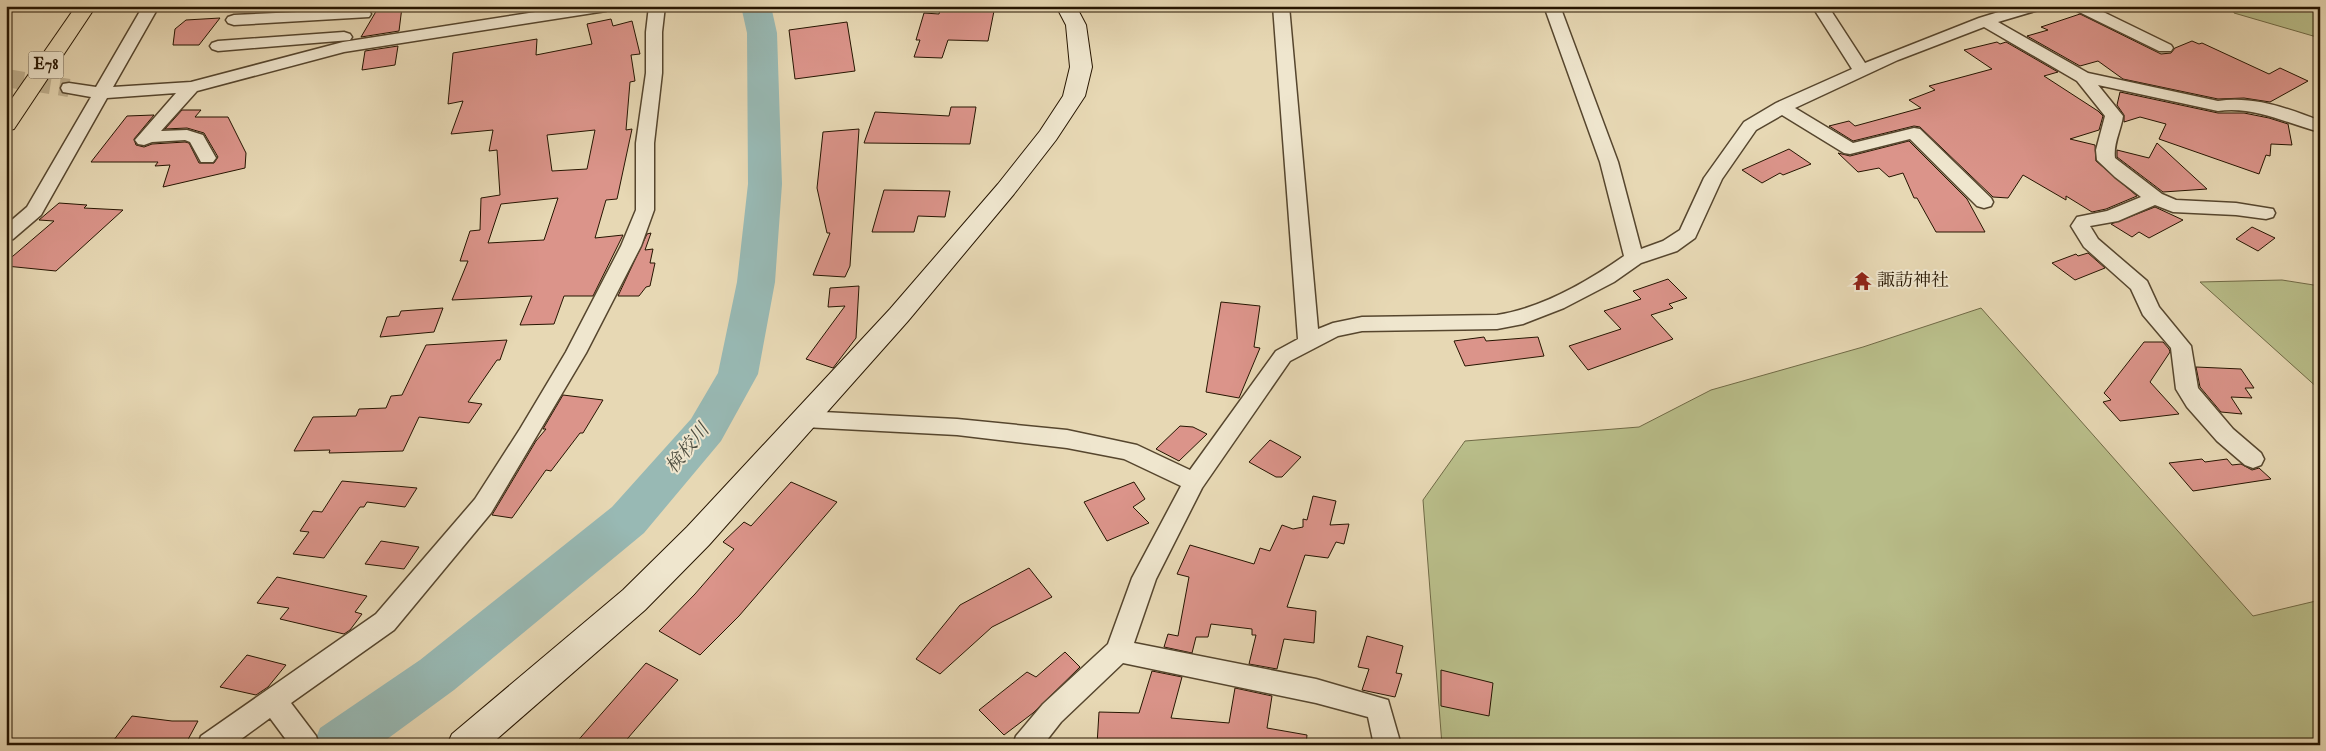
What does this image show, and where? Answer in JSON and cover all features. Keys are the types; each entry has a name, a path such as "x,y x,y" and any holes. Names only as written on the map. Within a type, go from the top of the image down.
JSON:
{"highway":[{"name":"E78","path":"6,97 69,6"},
{"name":"E78","path":"6,124 86,6"}],"street":[{"path":"6,235 34,210 150,6"},
{"path":"217,80 218,46 216,44 243,6"},
{"path":"218,46 346,42 606,6"},
{"path":"211,745 279,709 385,622 483,506 528,435 576,353 631,246 645,210 645,143 654,73 654,32 658,14 657,6"},
{"path":"464,745 634,600 698,536 899,315 1006,189 1048,135 1074,96 1082,67 1076,25 1066,6"},
{"path":"1282,6 1309,342"},
{"path":"1552,6 1609,162 1634,258"},
{"path":"1820,6 1862,70"},
{"path":"1026,745 1052,714 1118,651 1144,578 1194,482 1282,356 1333,330 1362,324 1497,322 1516,318 1557,303 1607,277 1634,258 1670,246 1688,234 1713,178 1750,126 1782,107 1922,43 1985,21 2037,6"},
{"path":"2078,6 2165,48"},
{"path":"69,88 100,93 191,86 217,80 346,42 365,10"},
{"path":"234,20 365,10"},
{"path":"1985,21 2083,77 2218,106 2229,103 2246,105 2320,127"},
{"path":"2083,77 2114,116 2112,130 2105,150 2106,160 2121,173 2155,198 2173,206 2236,209 2266,213"},
{"path":"191,86 145,139 187,135 198,139 207,158"},
{"path":"1782,107 1850,149 1914,133 1984,202"},
{"path":"2155,198 2111,217 2084,221 2080,226 2091,242 2140,286 2150,310 2181,346 2187,389 2195,401 2226,434 2253,458"},
{"path":"804,419 957,427 1067,438 1129,451 1194,482"},
{"path":"1118,651 1316,691 1379,708 1388,745"},
{"path":"279,709 306,745"}],"green space":[{"path":"2234,6 2320,6 2320,38 2234,13"},
{"path":"2282,280 2320,286 2320,390 2200,282"},
{"path":"1981,308 2253,616 2320,600 2320,745 1442,745 1423,500 1465,441 1639,427 1711,390 1863,347"}],"building":[{"path":"941,6 995,6 988,41 948,40 942,58 914,57 920,40 916,40 924,13 939,14"},
{"path":"402,7 399,31 361,37 378,8"},
{"path":"2080,14 2161,54 2171,53 2175,48 2192,41 2199,44 2202,43 2269,74 2280,68 2308,81 2270,102 2244,98 2218,99 2123,79 2098,61 2080,66 2027,36 2048,30 2041,27"},
{"path":"220,18 199,45 173,45 175,29 186,20"},
{"path":"611,19 613,26 632,21 640,54 631,55 635,81 630,82 626,130 632,129 617,199 606,200 595,238 623,235 593,296 564,296 554,324 520,325 532,296 452,300 468,261 460,261 470,231 480,230 481,198 500,195 497,150 489,151 493,130 451,134 463,101 448,104 453,53 537,39 536,55 592,44 587,24","holes":["595,130 587,169 552,171 547,135","558,198 544,240 488,243 501,204"]},
{"path":"847,22 855,71 795,79 789,30"},
{"path":"1997,42 2000,44 2006,42 2058,72 2044,76 2103,116 2099,130 2070,139 2095,145 2096,161 2137,196 2106,209 2092,212 2066,196 2066,200 2023,175 2008,198 1993,197 1920,127 1914,126 1853,141 1829,126 1849,121 1855,126 1921,108 1909,100 1935,90 1929,86 1992,69 1964,50"},
{"path":"398,46 395,65 362,70 365,51"},
{"path":"2120,92 2218,113 2244,113 2269,118 2288,124 2292,145 2271,144 2270,156 2266,155 2259,174 2159,139 2166,124 2140,117 2124,122 2124,115 2117,105"},
{"path":"951,107 976,107 970,144 864,143 875,112 949,116"},
{"path":"182,110 201,110 195,117 228,117 246,153 245,168 163,187 170,165 155,166 158,162 91,162 127,116 154,115 134,139 136,145 144,147 152,144 185,142 189,143 199,163 214,163 218,157 204,133 187,128 165,129"},
{"path":"859,129 850,266 845,277 813,275 830,233 827,233 817,188 823,132"},
{"path":"1909,141 1967,199 1985,232 1936,232 1917,198 1914,198 1903,173 1889,177 1879,168 1858,172 1838,153 1850,156"},
{"path":"2157,143 2207,189 2163,192 2117,157 2117,150 2149,158"},
{"path":"1789,149 1811,164 1783,175 1780,173 1762,183 1742,170"},
{"path":"884,190 950,191 945,217 918,216 914,232 872,232"},
{"path":"59,203 87,205 84,208 123,210 56,271 6,266 6,262 54,221 39,220"},
{"path":"2155,207 2183,220 2149,238 2139,232 2132,237 2111,224"},
{"path":"2252,227 2275,238 2258,251 2236,239"},
{"path":"651,233 645,250 653,249 650,263 655,263 650,286 646,287 639,296 618,296 647,234"},
{"path":"2088,253 2105,268 2075,280 2052,263 2076,254 2078,256"},
{"path":"1668,279 1687,298 1669,304 1673,308 1651,315 1673,339 1588,370 1569,346 1621,329 1604,311 1641,299 1633,291"},
{"path":"859,286 856,338 833,368 806,359 845,306 828,307 830,288"},
{"path":"1221,302 1260,306 1254,347 1260,348 1239,398 1206,392"},
{"path":"443,308 434,332 380,337 387,317 399,316 401,311"},
{"path":"1484,337 1486,341 1538,337 1544,356 1465,366 1454,341"},
{"path":"507,340 500,360 497,360 468,402 482,404 469,423 419,417 403,451 329,453 330,450 294,451 313,417 356,416 359,409 386,408 391,396 402,395 426,345"},
{"path":"2144,342 2163,342 2169,349 2170,352 2150,382 2179,414 2120,421 2103,402 2111,400 2104,393"},
{"path":"2196,367 2241,369 2254,388 2245,388 2252,398 2231,397 2242,414 2221,412 2200,387"},
{"path":"563,395 603,400 583,433 580,433 551,471 546,470 512,518 492,515 536,441 546,429 543,429"},
{"path":"1180,426 1193,427 1207,434 1179,461 1156,449"},
{"path":"1270,440 1301,457 1282,477 1276,477 1249,462"},
{"path":"2202,459 2205,462 2227,459 2232,465 2241,464 2252,470 2259,468 2271,479 2193,491 2169,463"},
{"path":"342,481 417,488 405,507 367,502 364,507 360,507 324,558 293,554 309,532 300,531 313,511 322,512"},
{"path":"791,482 837,502 739,616 700,655 659,631 695,594 734,549 723,542 744,522 751,526"},
{"path":"1134,482 1145,499 1133,507 1149,523 1107,541 1084,502"},
{"path":"1313,496 1336,501 1330,525 1349,524 1344,544 1336,542 1328,558 1305,555 1287,607 1316,611 1314,643 1284,639 1277,669 1249,664 1256,635 1252,635 1252,629 1211,624 1208,637 1196,637 1192,653 1164,647 1168,634 1178,636 1189,577 1177,574 1190,545 1254,564 1260,548 1270,551 1282,525 1293,529 1303,527 1303,519 1307,520"},
{"path":"381,541 419,547 404,569 365,564"},
{"path":"1029,568 1052,597 992,627 940,674 916,659 960,605"},
{"path":"277,577 367,596 355,612 362,614 350,630 344,634 280,619 289,608 257,603"},
{"path":"1367,636 1403,646 1396,673 1402,674 1395,697 1362,690 1369,669 1358,667"},
{"path":"1065,652 1080,667 1033,713 1004,735 979,710 1027,672 1036,677"},
{"path":"247,655 286,665 268,687 256,695 220,687"},
{"path":"646,663 678,680 622,745 574,745"},
{"path":"1441,670 1493,683 1489,716 1441,706"},
{"path":"1152,671 1182,677 1171,718 1229,723 1235,688 1272,696 1267,728 1307,735 1306,745 1097,745 1099,712 1139,713"},
{"path":"132,716 172,721 198,721 185,745 110,745"}],"waterway":[{"name":"検校川","path":"338,745 437,675 628,520 706,430 738,374 756,282 765,184 762,33 756,6"}],"tunnel":[{"path":"6,78 69,88"}],"place":[{"name":"諏訪神社","path":"1862,281"}]}
